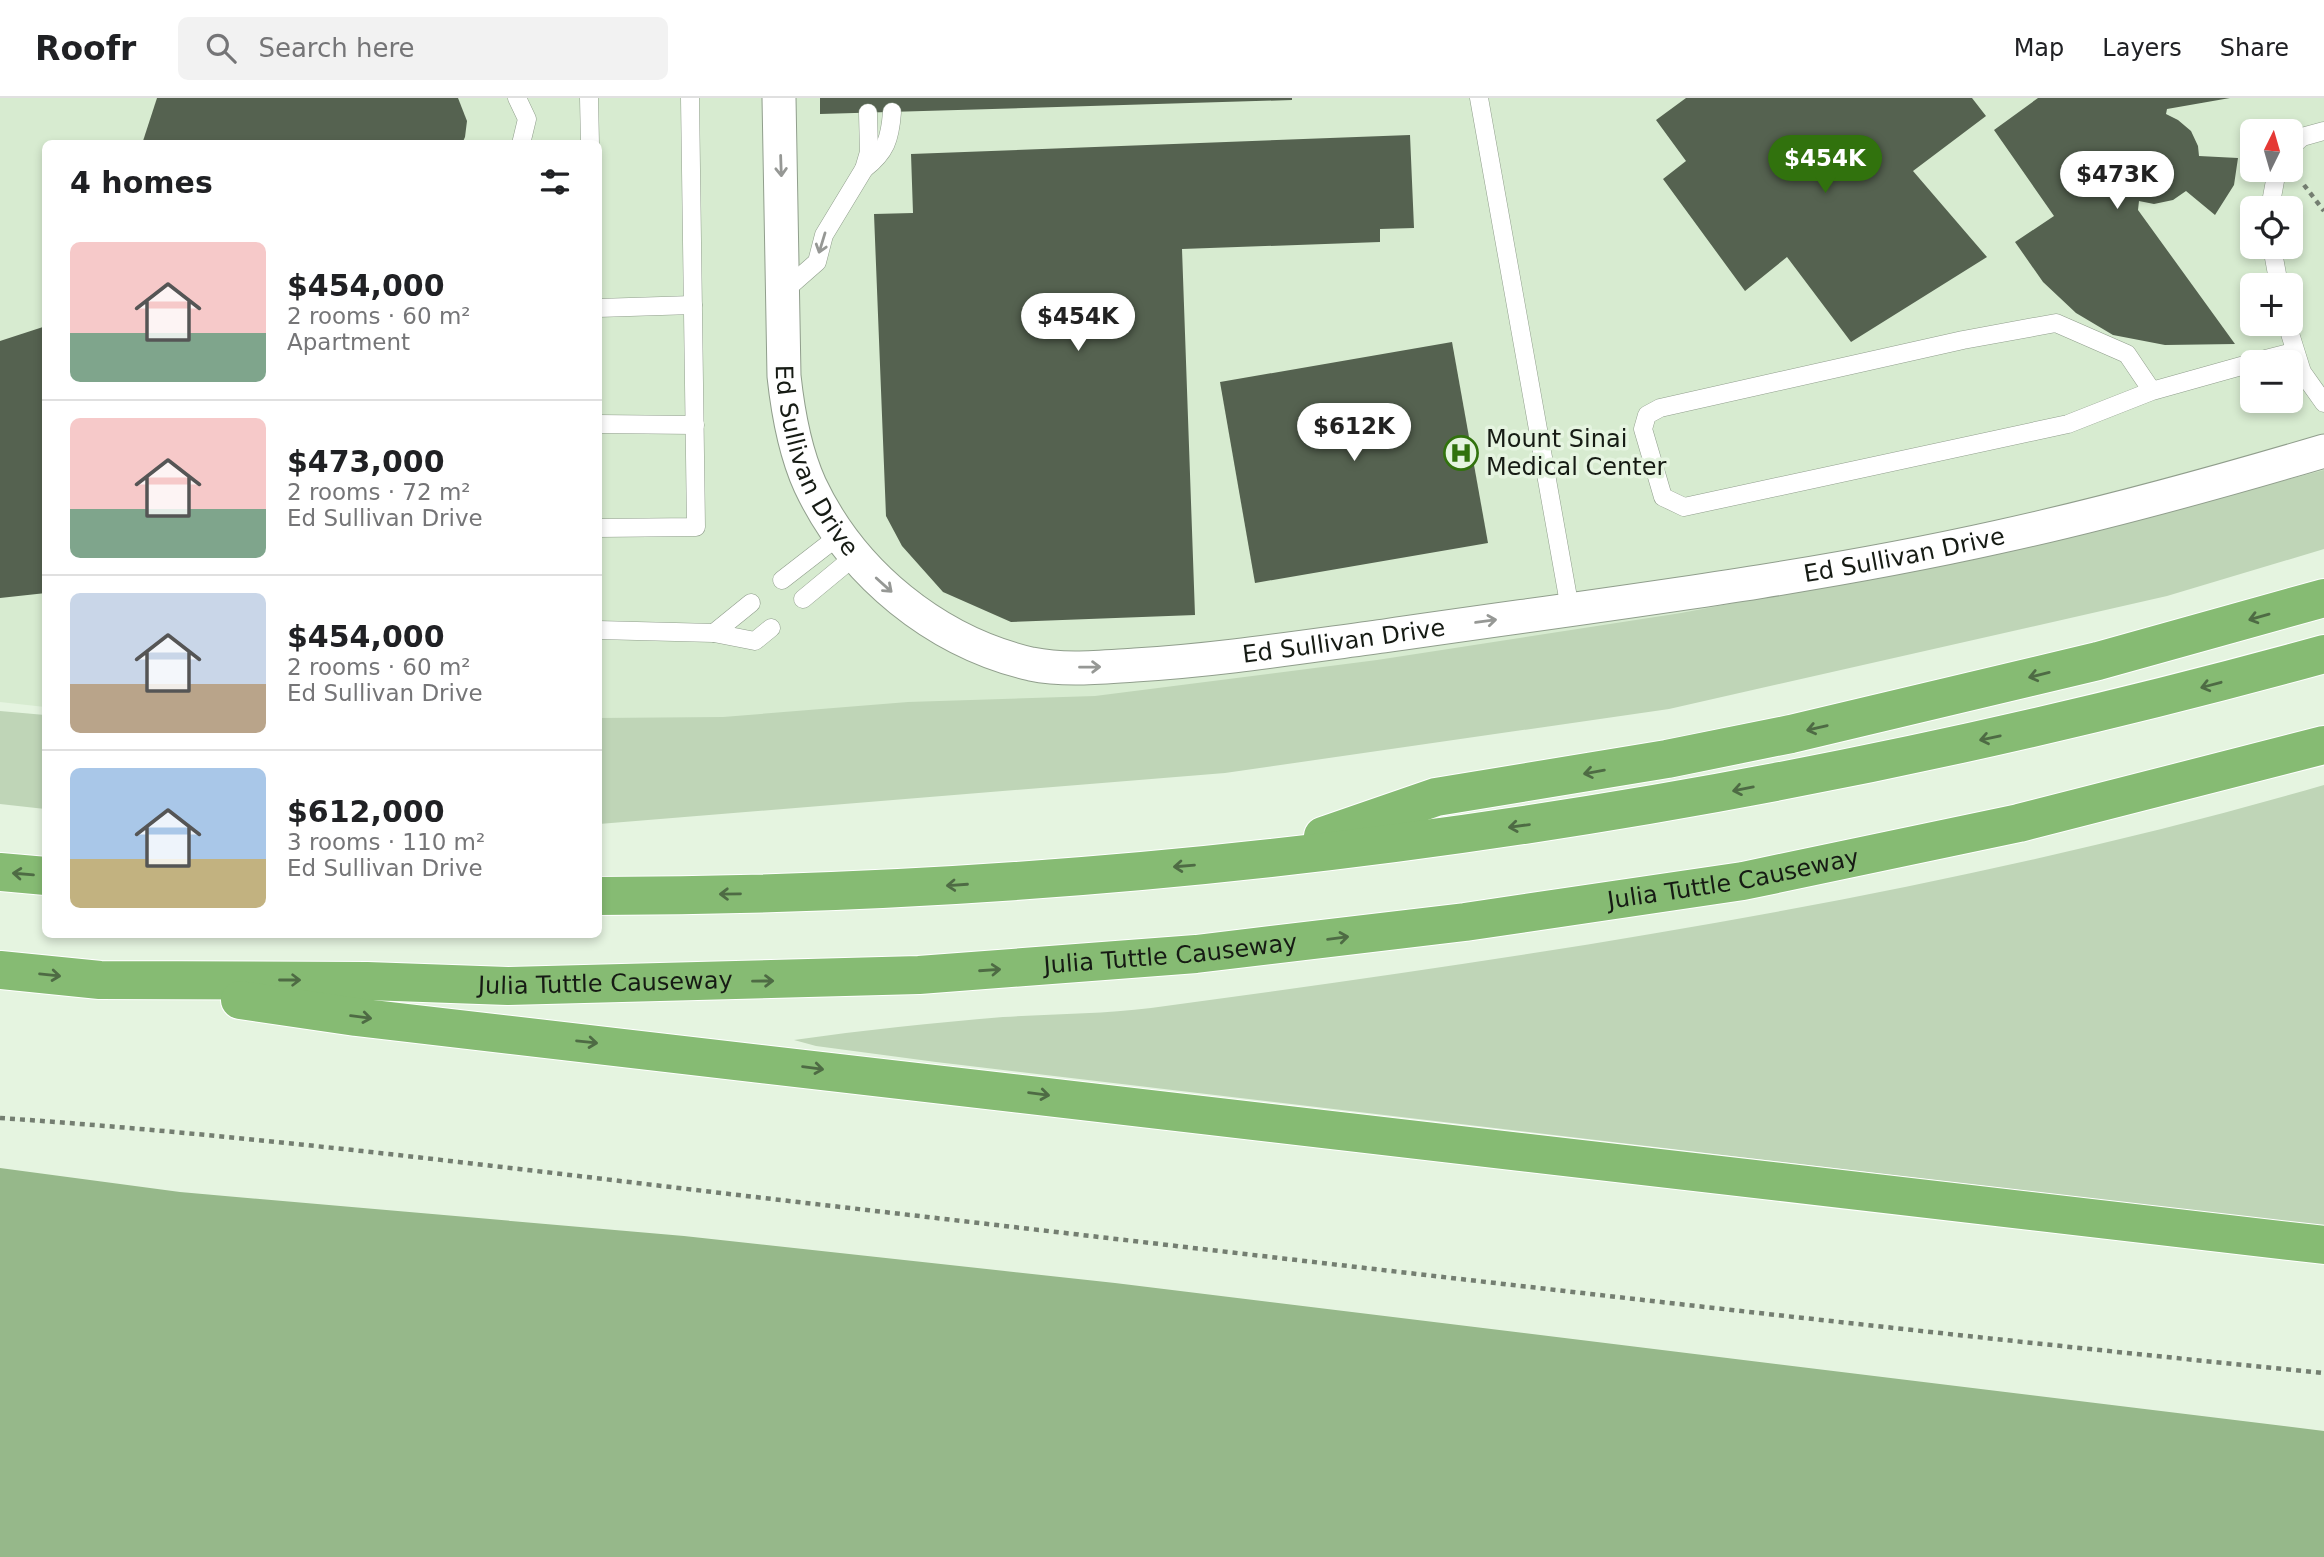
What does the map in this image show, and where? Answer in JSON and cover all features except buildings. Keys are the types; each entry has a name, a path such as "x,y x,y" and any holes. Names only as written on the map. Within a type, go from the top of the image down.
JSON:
{"highway":[{"path":"1251,860 1436,797 1642,763 1791,734 2098,661 2324,598"},
{"path":"602,896 852,891 1052,879 1251,860 1537,823 1765,784 2060,723 2324,654"},
{"name":"Julia Tuttle Causeway","path":"0,970 100,980 367,981 508,986 919,975 1196,954 1465,922 1743,881 2019,823 2324,745"},
{"path":"0,872 42,876"},
{"path":"100,980 356,1017 2324,1245"}],"street":[{"name":"Ed Sullivan Drive","path":"779,98 784,376 788,407 809,483 848,545 914,611 948,632 1032,664 1068,668 1186,662 1754,582 1998,537 2212,484 2324,451"}],"lane":[{"path":"517,98 527,119 522,140"},
{"path":"589,98 590,140"},
{"path":"602,528 696,527 690,98"},
{"path":"1479,98 1570,609"},
{"path":"864,169 882,155 890,140 892,112"},
{"path":"784,291 817,262 824,235 864,169 869,152 868,113"},
{"path":"2303,138 2324,131"},
{"path":"602,308 693,305"},
{"path":"2152,391 2127,354 2056,323 1963,340 1660,408 1647,415 1643,429 1663,497 1684,508 2068,424 2152,391 2240,366"},
{"path":"2303,373 2312,391 2324,403"},
{"path":"602,425 695,425"},
{"path":"782,580 848,545"},
{"path":"803,599 848,545"},
{"path":"715,633 751,603"},
{"path":"602,630 715,633 755,641 771,628"}],"path":[{"path":"2304,185 2324,211"},
{"path":"0,1118 109,1125 1973,1338 2324,1373"}],"shaded area":[{"name":"Mount Sinai Medical Center","path":"0,98 2324,98 2324,506 1555,669 602,736 602,140 42,140 42,707 0,702"},
{"path":"2324,470 2324,549 2167,596 1669,709 1225,773 602,824 602,718 723,717 908,702 1095,696 1377,660 1681,613 2035,546"},
{"path":"0,711 42,715 42,809 0,804"},
{"path":"2324,785 2324,1226 936,1062 816,1046 794,1040 977,1019 1151,1008 1594,943 1742,918 2035,859"},
{"path":"0,1168 180,1192 684,1236 1115,1283 2324,1431 2324,1557 0,1557"}],"place":[{"name":"Mount Sinai Medical Center","path":"1461,453"}]}
